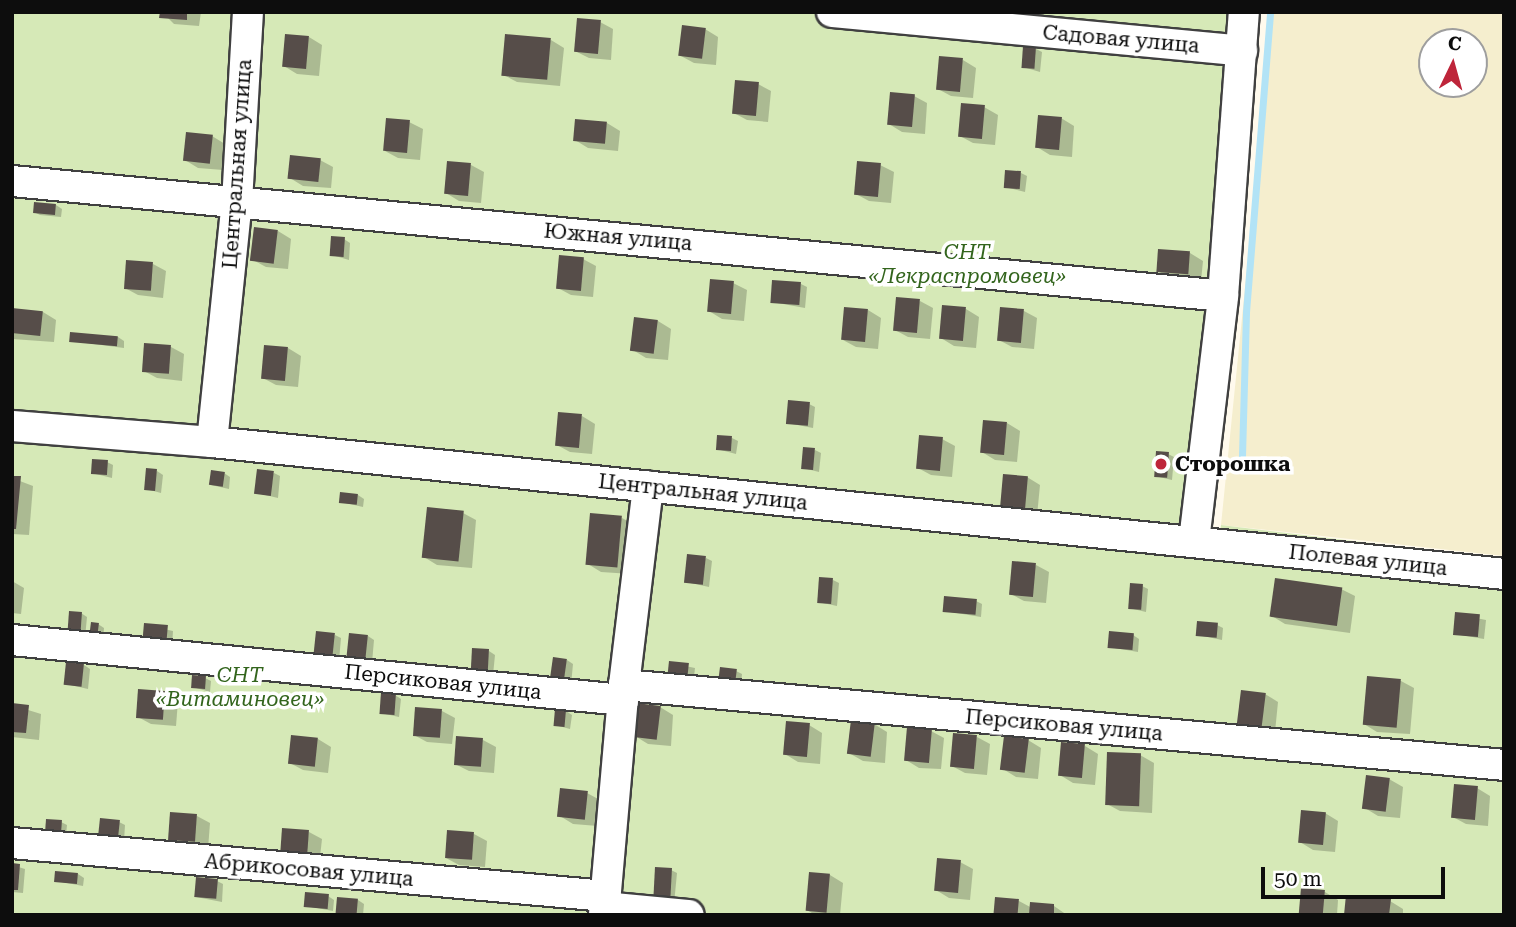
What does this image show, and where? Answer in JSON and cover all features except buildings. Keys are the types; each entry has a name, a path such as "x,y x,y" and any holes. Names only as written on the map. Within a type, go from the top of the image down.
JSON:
{"street":[{"name":"Центральная улица","path":"212,442 237,202 248,12"},
{"name":"Садовая улица","path":"832,12 1242,51"},
{"path":"1194,541 1223,296 1244,12"},
{"name":"Южная улица","path":"12,181 1223,296"},
{"name":"Центральная улица","path":"12,426 212,442 1232,546"},
{"path":"605,906 624,693 649,486"},
{"name":"Полевая улица","path":"1232,546 1504,574"},
{"name":"Персиковая улица","path":"12,639 624,693 1504,765"},
{"name":"Абрикосовая улица","path":"12,844 689,915"}],"shaded area":[{"path":"1273,12 1504,12 1504,556 1221,525"}],"green space":[{"name":"СНТ «Лекраспромовец»","path":"12,12 1244,12 1194,541 12,426"},
{"name":"СНТ «Витаминовец»","path":"12,441 1218,547 1221,525 1504,559 1504,915 12,915"}],"waterway":[{"path":"1242,456 1246,312 1270,12"}],"place":[{"name":"Сторошка","path":"1161,464"}]}
